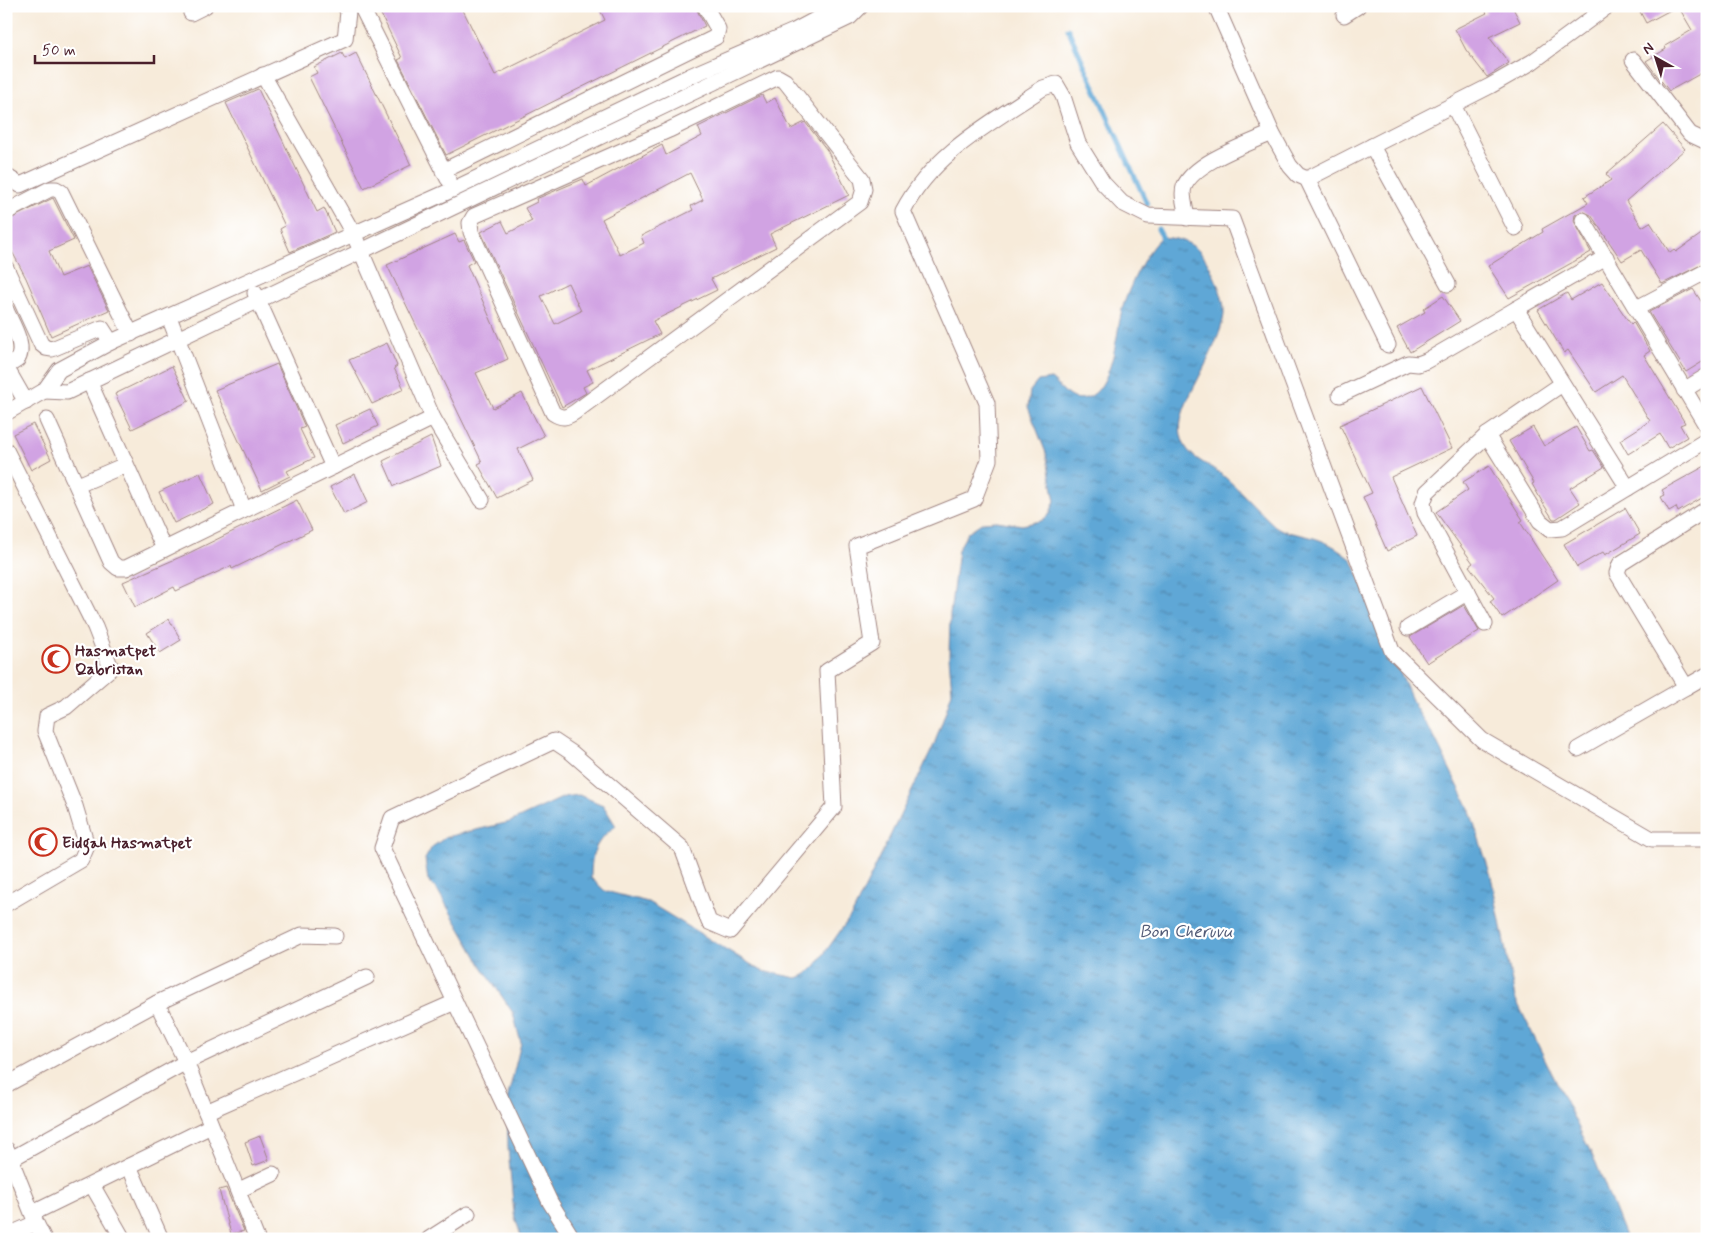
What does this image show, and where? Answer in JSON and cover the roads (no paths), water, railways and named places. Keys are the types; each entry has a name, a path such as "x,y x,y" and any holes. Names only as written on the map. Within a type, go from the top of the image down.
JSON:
{"street":[{"path":"191,13 206,6"},
{"path":"6,176 20,185 345,39 348,12 345,6"},
{"path":"361,6 452,190"},
{"path":"705,6 718,29 716,37 723,49 742,52"},
{"path":"44,391 67,392 670,103 796,36 841,6"},
{"path":"6,413 44,391 59,370 111,342 250,282 452,190 742,52 850,17 861,6"},
{"path":"1216,6 1272,133 1290,166 1298,175 1307,179 1388,345"},
{"path":"1344,15 1358,6"},
{"path":"1307,179 1453,105 1532,62 1608,6"},
{"path":"443,171 697,48 716,37"},
{"path":"690,76 703,60 697,48"},
{"path":"1633,60 1690,134 1707,142"},
{"path":"263,75 362,250 434,418 482,500"},
{"path":"778,77 781,78 862,179 864,189 860,202 575,412 567,417 560,417 553,413 471,232 470,223 474,216 669,130 692,117 778,77"},
{"path":"572,1239 550,1202 382,848 392,818 554,741 572,753 682,848 709,922 730,931 834,807 827,671 872,644 857,546 974,499 989,460 987,403 903,211 925,176 962,143 1043,88 1056,84 1063,96 1078,143 1104,183 1122,203 1148,216 1232,219 1392,651 1482,740 1652,839 1707,839"},
{"path":"663,89 670,103 669,130"},
{"path":"670,103 692,117"},
{"path":"1453,105 1515,228"},
{"path":"1187,218 1183,189 1191,175 1205,165 1272,133"},
{"path":"1372,146 1448,284"},
{"path":"6,212 50,189 56,189 61,192 131,334"},
{"path":"1583,220 1707,427"},
{"path":"1340,395 1408,363 1418,364 1426,361 1606,256"},
{"path":"6,268 41,344 46,348 52,349 102,328 111,342"},
{"path":"1637,308 1707,272"},
{"path":"250,282 333,467"},
{"path":"1516,309 1628,488"},
{"path":"6,310 19,341 20,351 17,360 6,367 26,402"},
{"path":"169,317 244,510"},
{"path":"1684,390 1707,376"},
{"path":"89,381 164,549"},
{"path":"1485,624 1425,513 1422,503 1427,492 1487,434 1562,384"},
{"path":"47,420 78,485 111,562 118,568 126,568 434,418"},
{"path":"1487,434 1540,521 1550,528 1562,528 1707,440"},
{"path":"6,450 96,628 111,668 66,707 47,716 45,731 75,806 87,846 81,860 6,904"},
{"path":"78,485 125,464"},
{"path":"1686,687 1617,573 1620,564 1707,509"},
{"path":"1408,628 1468,592"},
{"path":"1578,749 1707,675"},
{"path":"6,1085 157,1003 302,935 335,936"},
{"path":"44,1239 9,1154 186,1062 367,977"},
{"path":"6,1236 208,1119 455,1002"},
{"path":"157,1003 186,1062 239,1190 256,1239"},
{"path":"129,1166 162,1239"},
{"path":"239,1190 273,1174"},
{"path":"92,1185 123,1239"},
{"path":"429,1239 468,1214"}],"water":[{"name":"Bon Cheruvu","path":"1162,237 1178,239 1190,244 1201,253 1210,267 1222,296 1224,308 1222,323 1215,344 1182,414 1180,430 1184,443 1193,456 1226,478 1279,529 1327,543 1352,560 1415,707 1433,735 1469,808 1491,876 1515,998 1596,1163 1626,1239 522,1239 514,1214 508,1148 507,1100 521,1043 513,1013 483,968 438,891 428,881 425,859 432,847 446,837 510,822 564,797 579,795 603,805 616,826 599,842 593,855 591,878 605,891 648,902 762,971 797,978 807,974 816,965 853,913 934,745 952,692 949,657 950,614 958,550 968,532 983,522 997,521 1022,525 1041,521 1049,515 1055,501 1046,453 1028,407 1030,391 1038,381 1051,379 1068,395 1074,398 1086,398 1096,392 1110,368 1123,306 1132,284 1149,251"}],"waterway":[{"path":"1068,29 1147,204"},
{"path":"1158,229 1165,242"}],"place":[{"name":"Hasmatpet Qabristan","path":"56,659"},
{"name":"Eidgah Hasmatpet","path":"43,842"}]}
